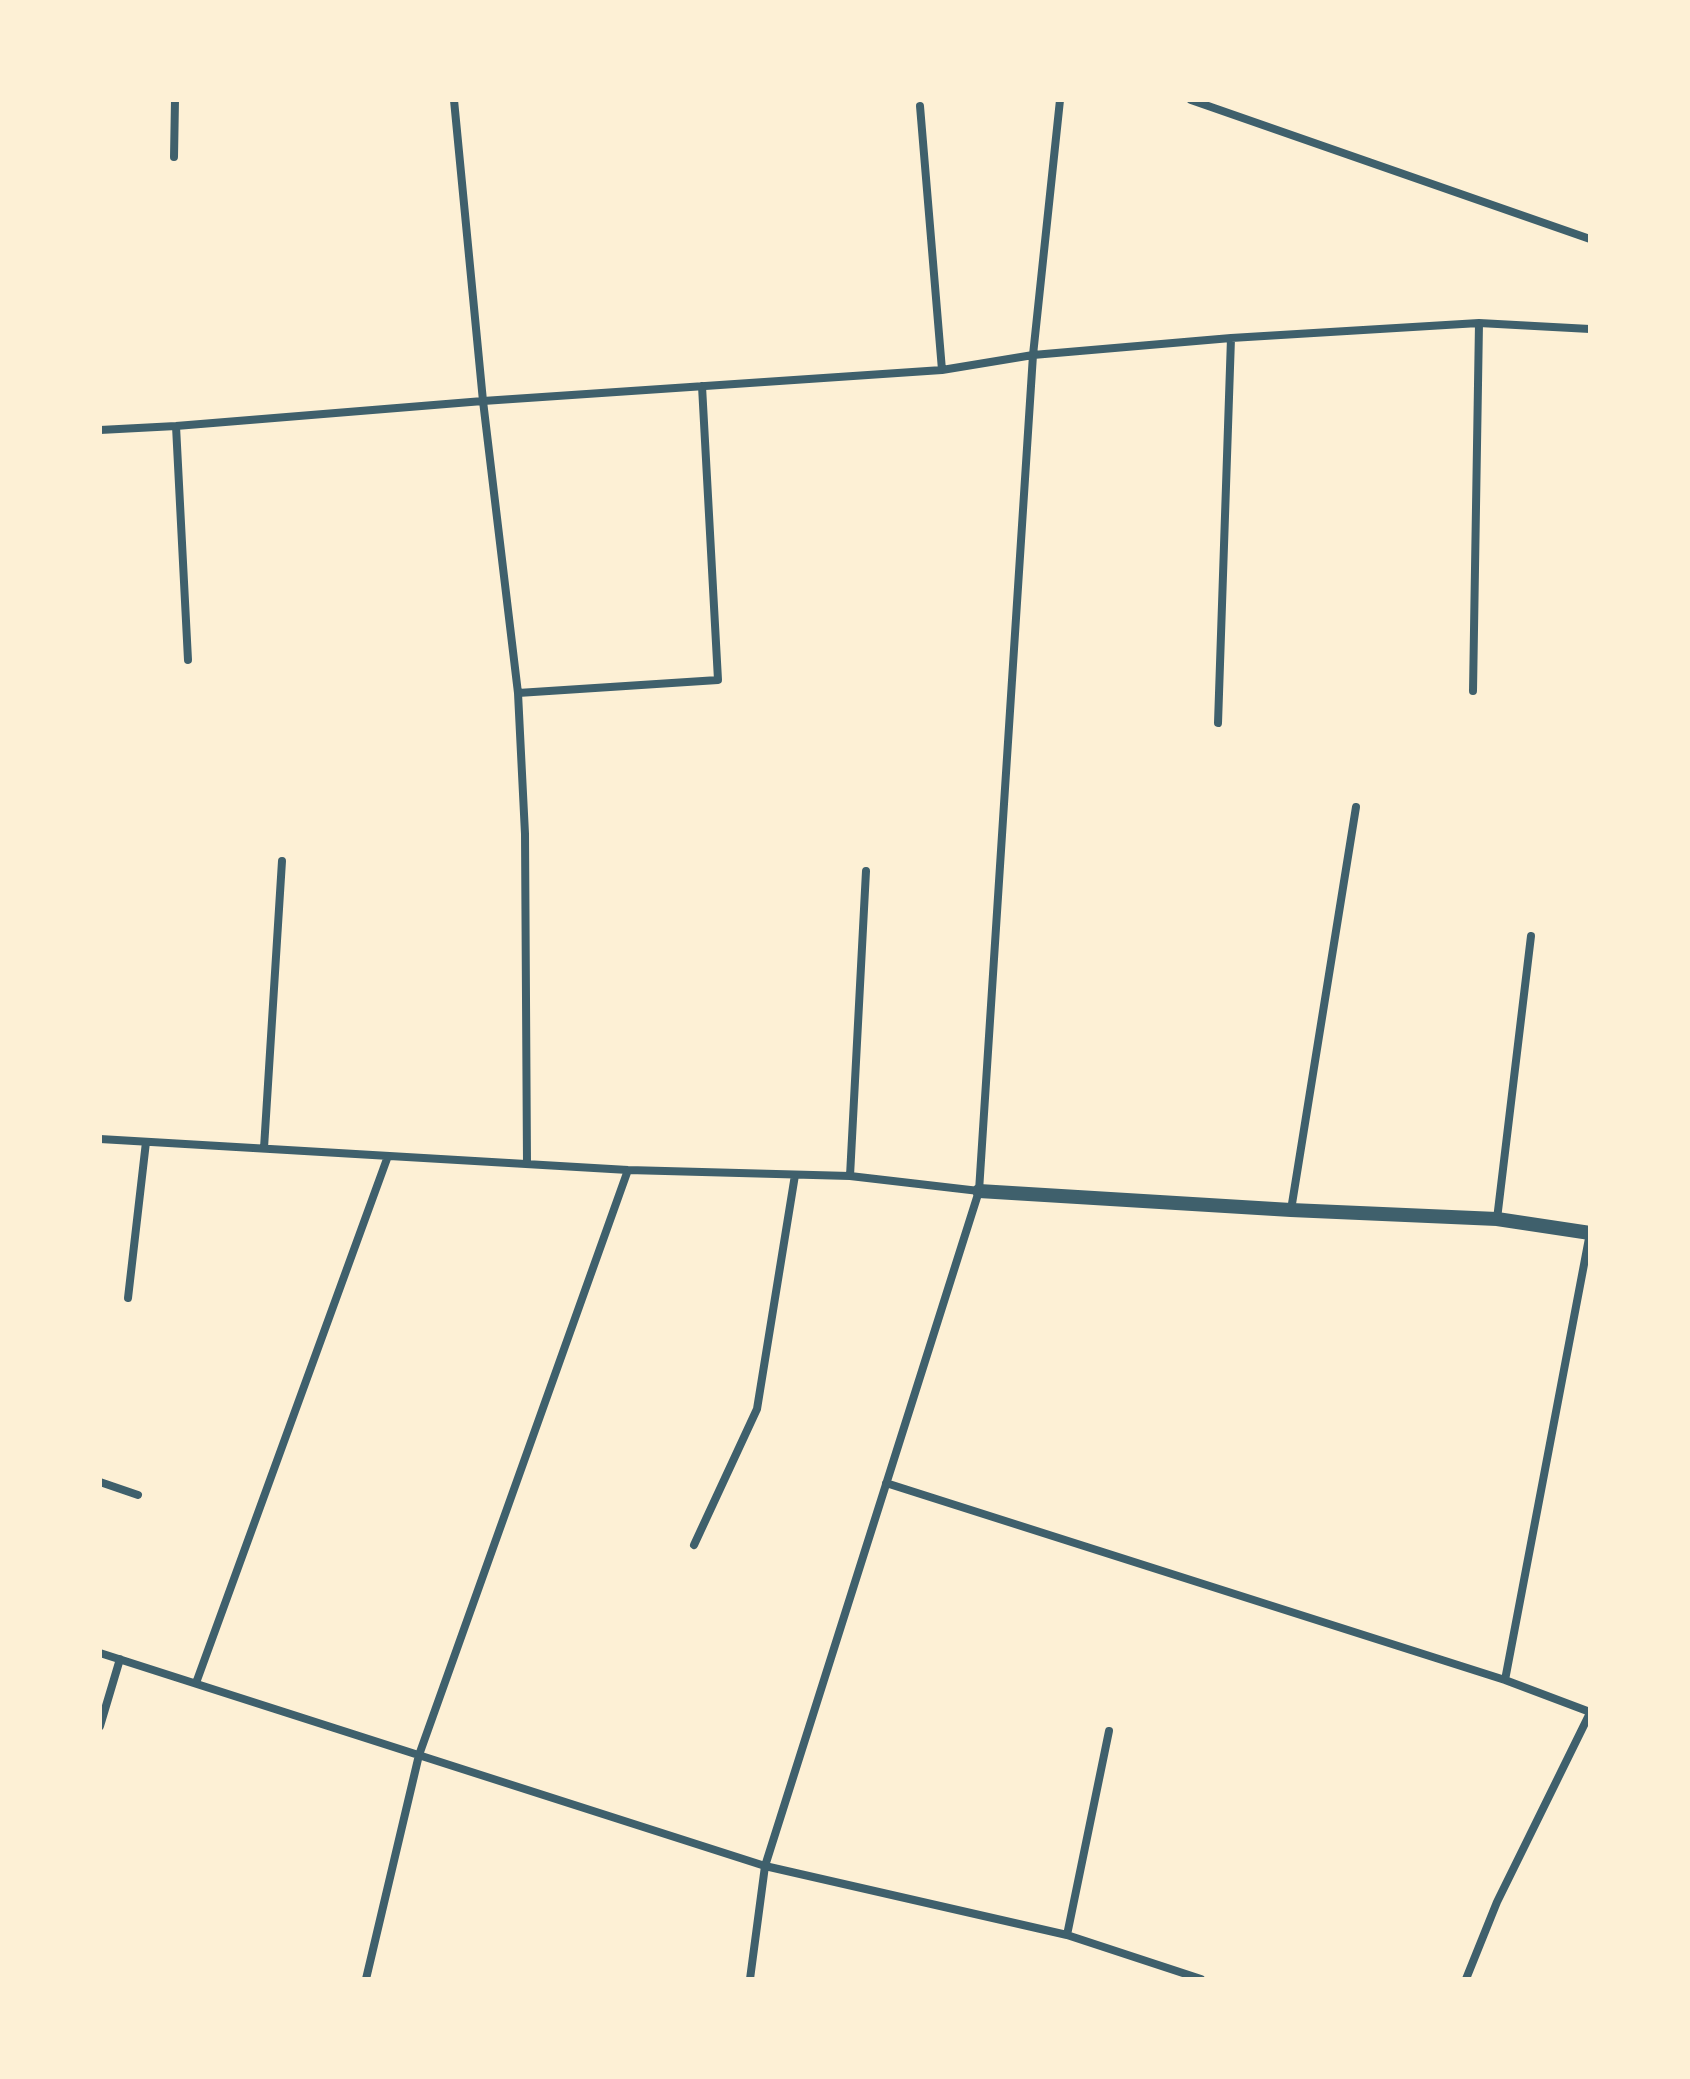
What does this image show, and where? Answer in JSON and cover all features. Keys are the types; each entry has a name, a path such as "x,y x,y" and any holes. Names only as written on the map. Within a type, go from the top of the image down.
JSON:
{"street":[{"path":"174,157 175,100"},
{"path":"454,100 483,401 518,693 525,834 527,1164"},
{"path":"750,1979 765,1866 979,1191 1033,355 1060,100"},
{"path":"1191,100 1590,239"},
{"path":"920,106 942,370"},
{"path":"1473,691 1479,323"},
{"path":"100,430 942,370 1033,355 1231,338 1479,323 1590,329"},
{"path":"1218,723 1231,338"},
{"path":"518,693 718,680 702,386"},
{"path":"176,426 188,660"},
{"path":"1291,1210 1356,807"},
{"path":"264,1148 282,861"},
{"path":"850,1176 866,871"},
{"path":"1497,1219 1531,936"},
{"path":"100,1139 628,1170 850,1176 979,1191 1497,1219 1590,1233 1505,1680"},
{"path":"128,1298 146,1142"},
{"path":"196,1683 388,1156"},
{"path":"366,1979 419,1755 628,1170"},
{"path":"694,1545 757,1409 795,1175"},
{"path":"100,1482 138,1495"},
{"path":"886,1483 1505,1680 1590,1713 1497,1902 1466,1979"},
{"path":"100,1653 765,1866 1067,1935 1201,1979"},
{"path":"100,1726 120,1659"},
{"path":"1067,1935 1109,1731"}]}
